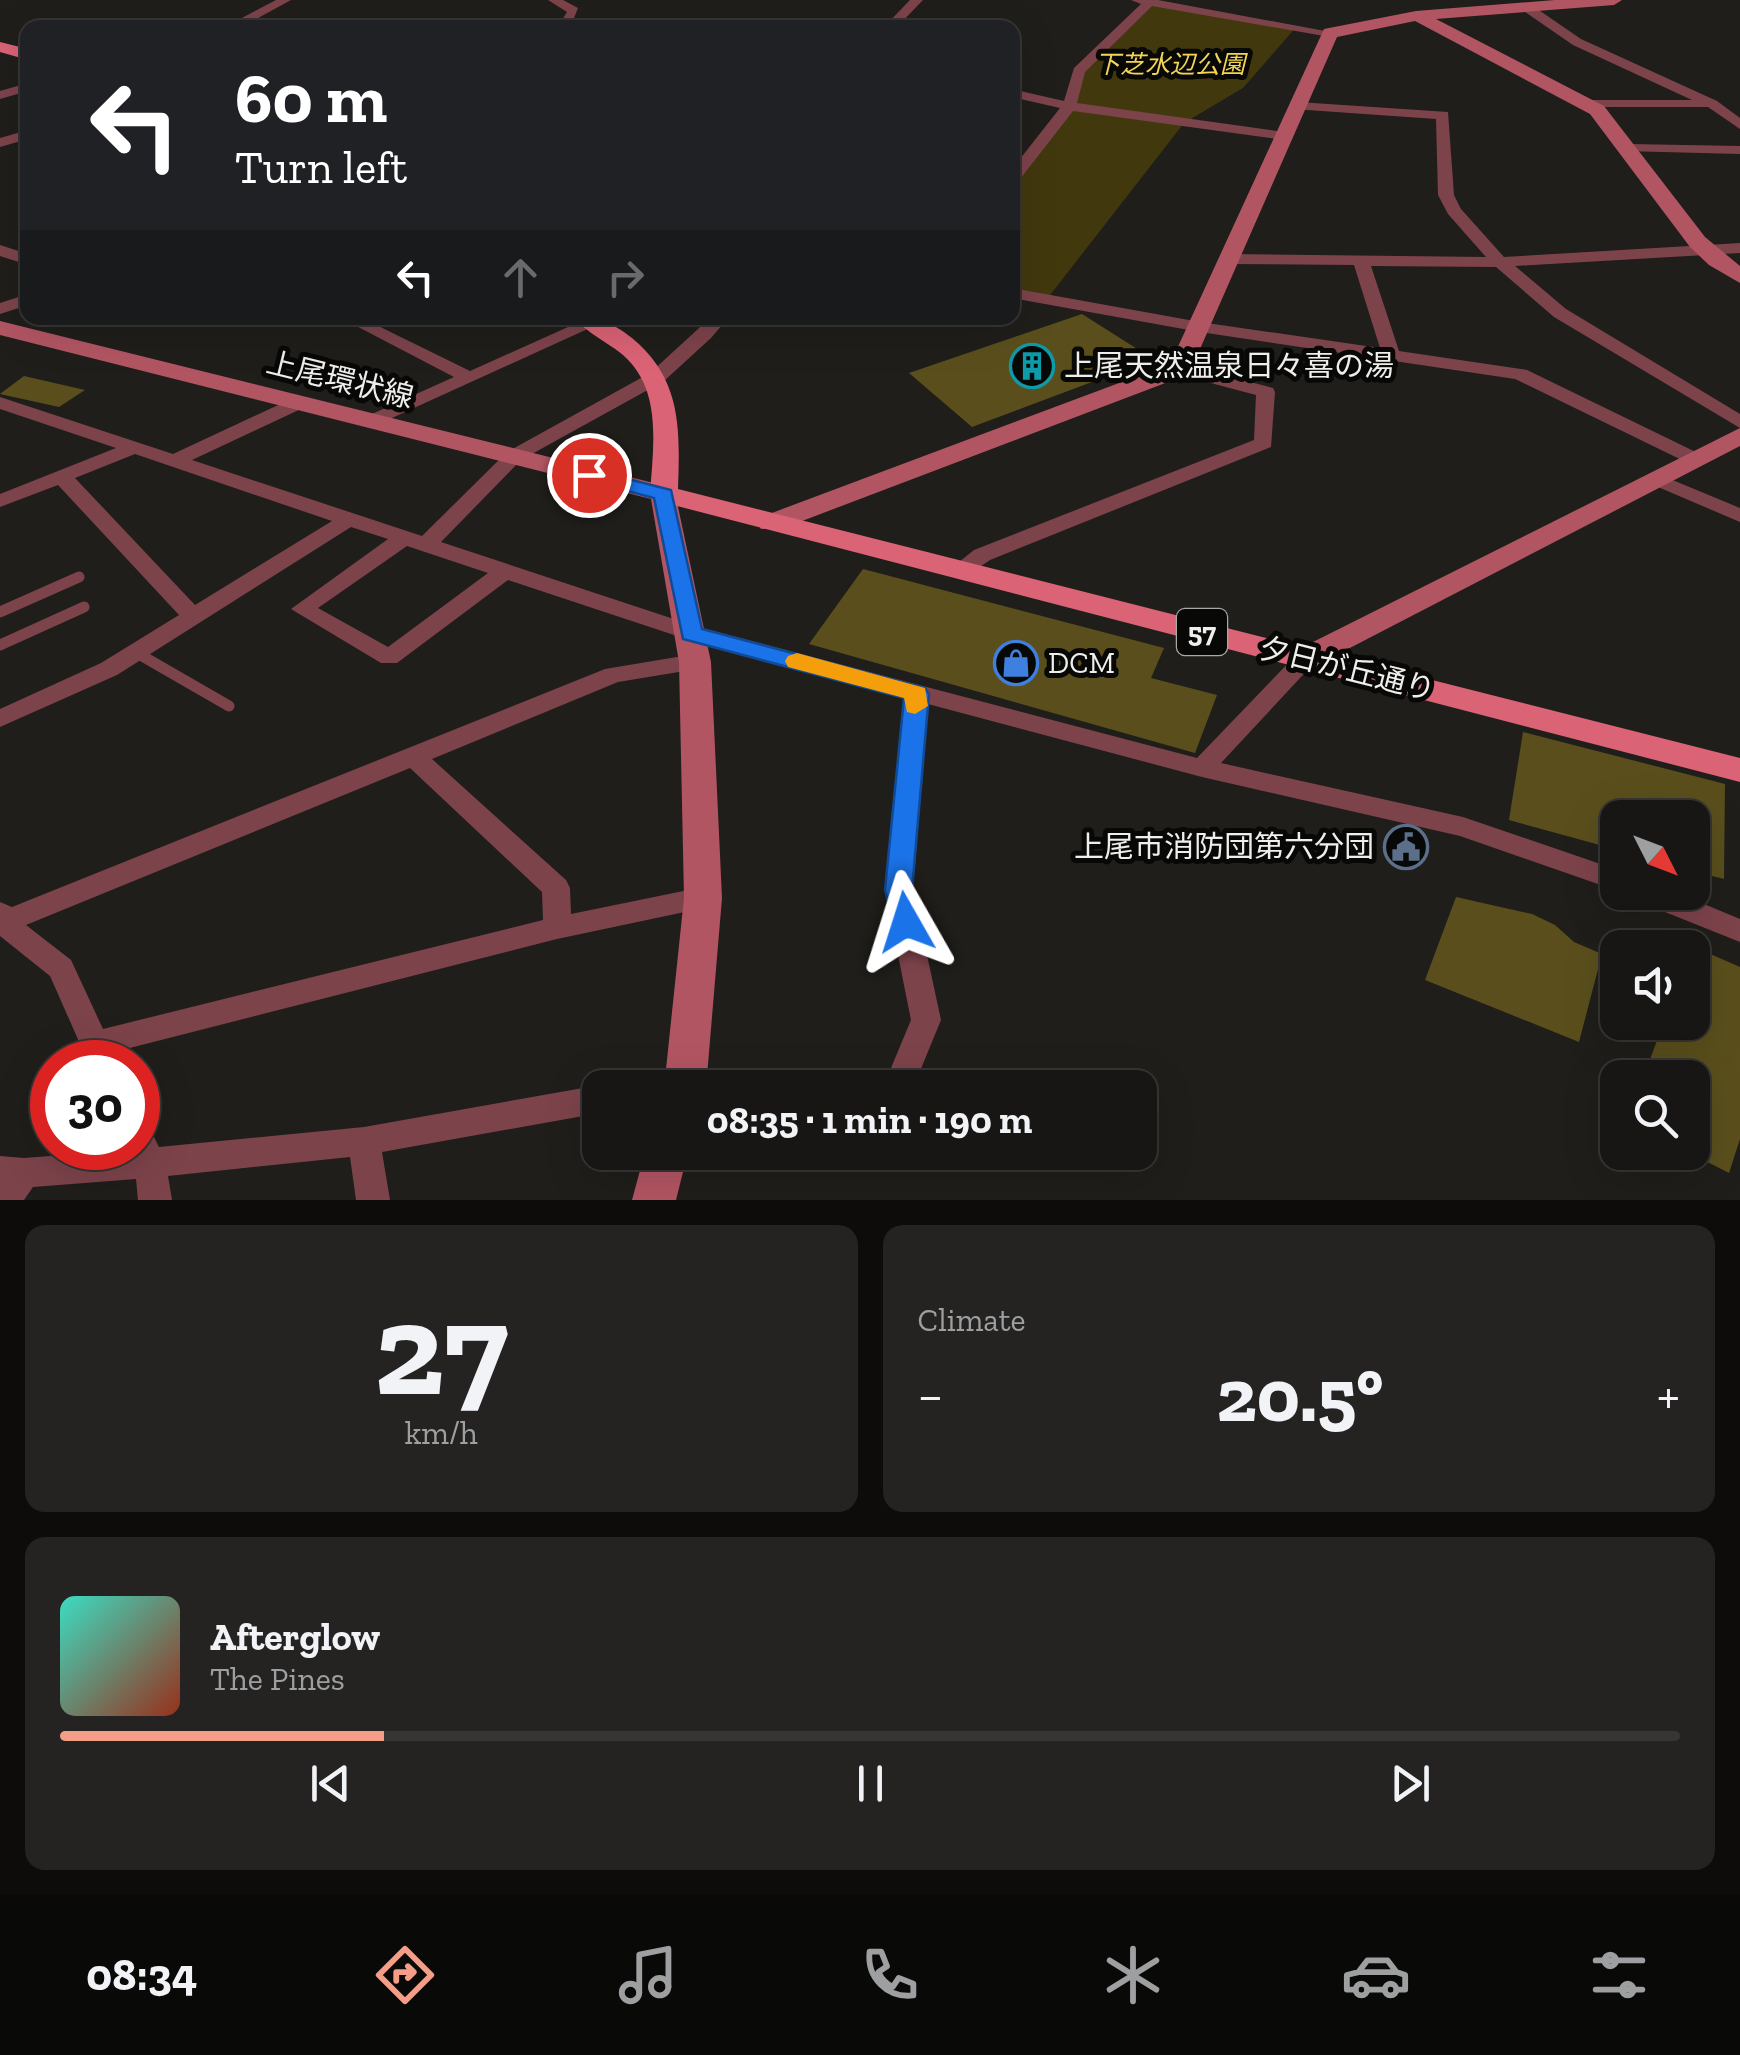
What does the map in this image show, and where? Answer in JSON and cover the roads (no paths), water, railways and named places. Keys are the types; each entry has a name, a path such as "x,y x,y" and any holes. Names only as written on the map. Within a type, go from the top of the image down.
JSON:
{"main road":[{"path":"598,325 618,338 657,377 665,396 664,494"},
{"name":"夕日が丘通り","path":"664,494 1740,770"}],"street":[{"path":"244,20 284,0"},
{"path":"554,0 574,11 566,20"},
{"path":"897,20 917,0"},
{"path":"1396,0 1416,16 1588,104 1630,148 1704,253 1740,276"},
{"path":"1020,170 1069,106 1079,70 1144,1 1330,33 1416,16 1614,0"},
{"path":"1526,7 1577,42 1712,104 1740,125"},
{"path":"1180,369 1330,33"},
{"path":"1020,96 1284,136"},
{"path":"1588,104 1712,104"},
{"path":"1298,106 1444,115 1446,195 1454,210 1500,262 1560,313 1740,422"},
{"path":"1630,148 1740,150"},
{"path":"1228,259 1500,262 1740,248"},
{"path":"1361,261 1391,354"},
{"path":"1020,293 1200,327 1520,374 1697,460"},
{"path":"364,325 470,378"},
{"path":"370,422 580,325"},
{"path":"506,571 389,658 302,609 416,541 514,456 657,377 705,339 714,325"},
{"name":"上尾環状線","path":"0,328 664,494"},
{"path":"771,523 1180,369 1266,392 1264,442 982,555 960,570"},
{"path":"0,403 506,571 694,648 916,694 1202,768 1464,827 1600,876"},
{"path":"176,460 296,404"},
{"path":"1202,768 1306,658 1740,436"},
{"path":"0,501 136,447"},
{"path":"62,476 195,618"},
{"path":"1658,480 1740,516"},
{"path":"664,494 694,648 702,898 681,1070"},
{"path":"0,719 137,653 349,519"},
{"path":"92,1040 61,968 1,919 613,675 694,648"},
{"path":"905,1070 926,1020 898,890 916,694"},
{"path":"413,756 556,888 557,928"},
{"path":"146,1040 557,928 702,898"},
{"path":"1689,910 1740,931"},
{"path":"160,1149 364,1141 582,1102"},
{"path":"364,1141 373,1200"},
{"path":"9,1181 57,1170"},
{"path":"148,1170 155,1200"},
{"path":"654,1200 662,1170"}],"lane":[{"path":"0,612 79,577"},
{"path":"0,645 84,608"},
{"path":"137,653 229,706"}],"place":[{"name":"上尾天然温泉日々喜の湯","path":"1032,366"},
{"name":"DCM","path":"1016,663"},
{"name":"上尾市消防団第六分団","path":"1406,847"}],"park label":[{"name":"下芝水辺公園","path":"1170,64"}]}
